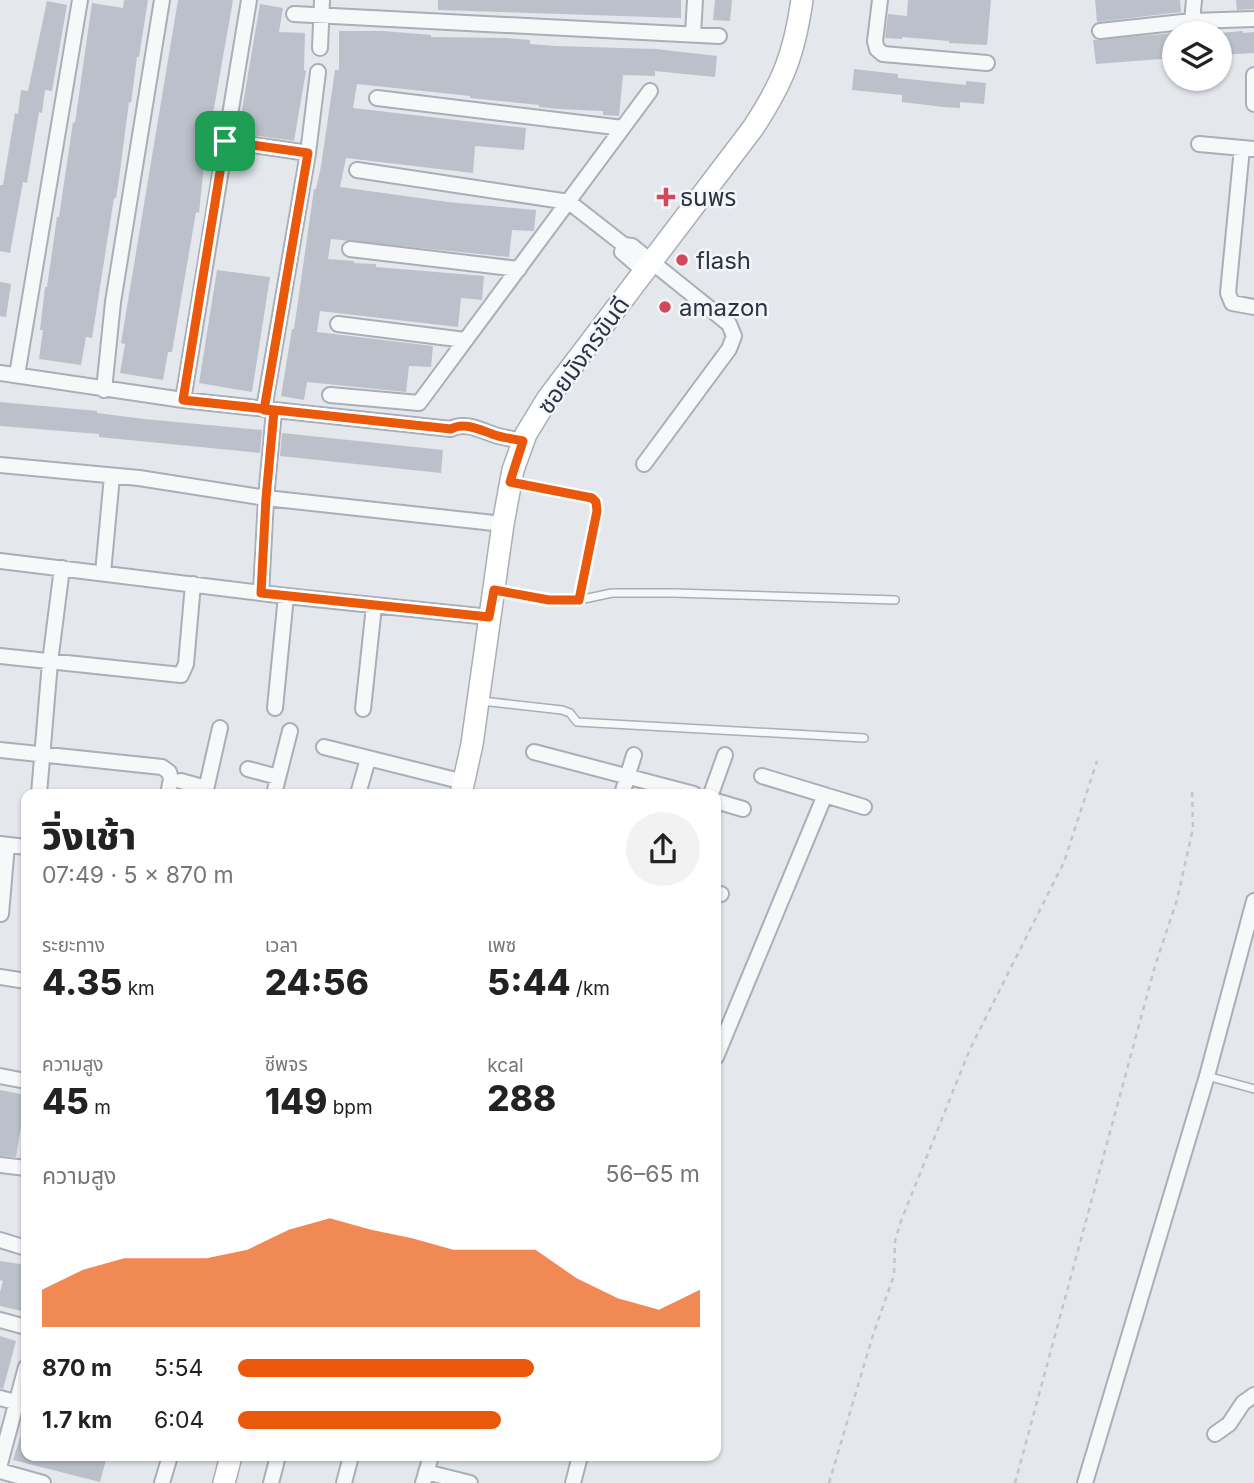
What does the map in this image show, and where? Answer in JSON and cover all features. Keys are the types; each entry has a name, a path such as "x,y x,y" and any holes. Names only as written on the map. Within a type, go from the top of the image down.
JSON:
{"street":[{"path":"17,375 80,0"},
{"path":"104,390 113,302 163,0"},
{"path":"183,400 249,0"},
{"path":"320,48 322,0"},
{"path":"693,34 695,0"},
{"name":"ซอยมังกรขันดี","path":"462,788 478,700 510,482 523,441 548,398 753,128 774,96 790,62 802,0"},
{"path":"880,0 875,41 877,49 883,54 988,63"},
{"path":"1194,0 1192,21 1254,19"},
{"path":"294,15 719,36"},
{"path":"1100,31 1162,24"},
{"path":"261,593 269,410 318,72"},
{"path":"1254,75 1254,104"},
{"path":"330,396 419,403 650,91"},
{"path":"377,98 623,128"},
{"path":"225,141 308,153"},
{"path":"1199,144 1248,149 1228,293 1232,303 1254,307"},
{"path":"357,170 569,202 624,245 622,252 729,324 734,336 729,349 645,464"},
{"path":"351,250 519,269"},
{"path":"338,324 465,340"},
{"path":"0,373 104,390 269,410 451,429 456,426 484,429 492,435 523,441"},
{"path":"0,465 112,476 266,498 503,524"},
{"path":"103,573 112,476"},
{"path":"0,561 286,596 489,617"},
{"path":"39,789 50,662 62,568"},
{"path":"0,656 181,675 186,664 193,584"},
{"path":"275,708 286,596"},
{"path":"363,709 374,606"},
{"path":"206,789 220,728"},
{"path":"275,789 290,731"},
{"path":"324,747 462,788"},
{"path":"0,750 162,767 169,772 169,789"},
{"path":"534,752 677,789"},
{"path":"624,789 634,755"},
{"path":"713,789 725,755"},
{"path":"359,789 368,759"},
{"path":"248,769 278,777"},
{"path":"762,776 864,807"},
{"path":"181,781 198,789"},
{"path":"721,1045 825,795"},
{"path":"721,802 743,809"},
{"path":"1,914 3,845 21,847"},
{"path":"1085,1483 1207,1076 1252,911"},
{"path":"0,977 21,980"},
{"path":"0,1076 21,1080"},
{"path":"0,1164 21,1167"},
{"path":"0,1240 21,1246"},
{"path":"0,1320 21,1326"},
{"path":"1215,1434 1229,1424 1242,1403 1254,1395"},
{"path":"0,1398 21,1404"},
{"path":"0,1464 21,1407"},
{"path":"162,1483 169,1461"},
{"path":"224,1483 230,1461"},
{"path":"271,1483 277,1461"},
{"path":"344,1483 350,1461"},
{"path":"573,1483 579,1461"},
{"path":"0,1471 43,1483"},
{"path":"425,1477 470,1483"}],"lane":[{"path":"510,482 592,498 596,502 597,511 579,600"},
{"path":"494,590 549,600 579,600 612,593 895,600"},
{"path":"478,700 562,710 570,713 577,722 864,738"},
{"path":"1207,1076 1254,1089"}],"path":[{"path":"829,1483 873,1335 894,1276 895,1241 901,1221 970,1049 1064,862 1097,761"},
{"path":"1015,1483 1155,966 1177,900 1193,828 1192,790"}],"building":[{"path":"124,0 148,0 92,338 86,337 81,365 39,359 45,287 73,122 75,123 92,3 123,8"},
{"path":"178,0 233,0 204,165 199,213 196,212 172,352 168,352 163,380 120,373 125,344 121,343"},
{"path":"438,0 681,0 681,18 438,10"},
{"path":"715,0 732,0 730,21 713,20"},
{"path":"908,0 991,0 987,45 902,37 885,38 888,14 907,16"},
{"path":"1095,0 1180,0 1181,12 1097,22"},
{"path":"1236,0 1254,0 1254,9 1237,10"},
{"path":"47,1 67,5 52,91 45,90 42,113 39,112 27,183 23,182 10,253 0,251 0,185 3,185 21,90 28,91"},
{"path":"260,4 283,8 279,32 305,33 306,71 294,141 238,133"},
{"path":"339,31 383,31 431,37 506,38 530,40 530,44 656,49 717,56 715,77 655,71 655,76 623,75 619,116 603,115 603,111 539,107 470,96 357,84 353,108 526,128 524,150 475,146 473,173 346,158 340,187 448,202 536,210 534,231 512,230 509,257 331,239 328,259 376,264 376,267 484,276 482,300 461,298 458,327 320,311 317,332 433,346 431,367 409,366 406,392 307,382 304,400 281,396 335,70 339,70"},
{"path":"1232,32 1254,32 1254,53 1232,54"},
{"path":"1162,34 1162,59 1096,64 1093,40"},
{"path":"854,69 898,74 898,78 966,85 966,81 986,83 984,104 960,102 960,108 943,107 902,102 902,95 852,90"},
{"path":"217,270 270,277 252,392 199,383"},
{"path":"0,282 11,284 6,317 0,316"},
{"path":"0,402 262,430 260,453 99,437 99,434 0,426"},
{"path":"282,433 443,450 441,473 280,456"},
{"path":"0,1090 21,1094 21,1126 16,1157 0,1156"},
{"path":"0,1261 21,1264 21,1311 0,1306 3,1281 0,1280"},
{"path":"0,1336 16,1341 3,1389 0,1388"},
{"path":"21,1435 21,1461 106,1461 100,1482 13,1460"}],"place":[{"name":"ธนพร","path":"666,197"},
{"name":"flash","path":"682,260"},
{"name":"amazon","path":"665,307"}],"route":[{"path":"225,141 183,400 274,411 451,429 456,426 484,429 492,435 523,441 510,482 592,498 596,502 597,511 579,600 549,600 494,590 489,617 261,593 274,411 264,410 308,153 225,141"}]}
